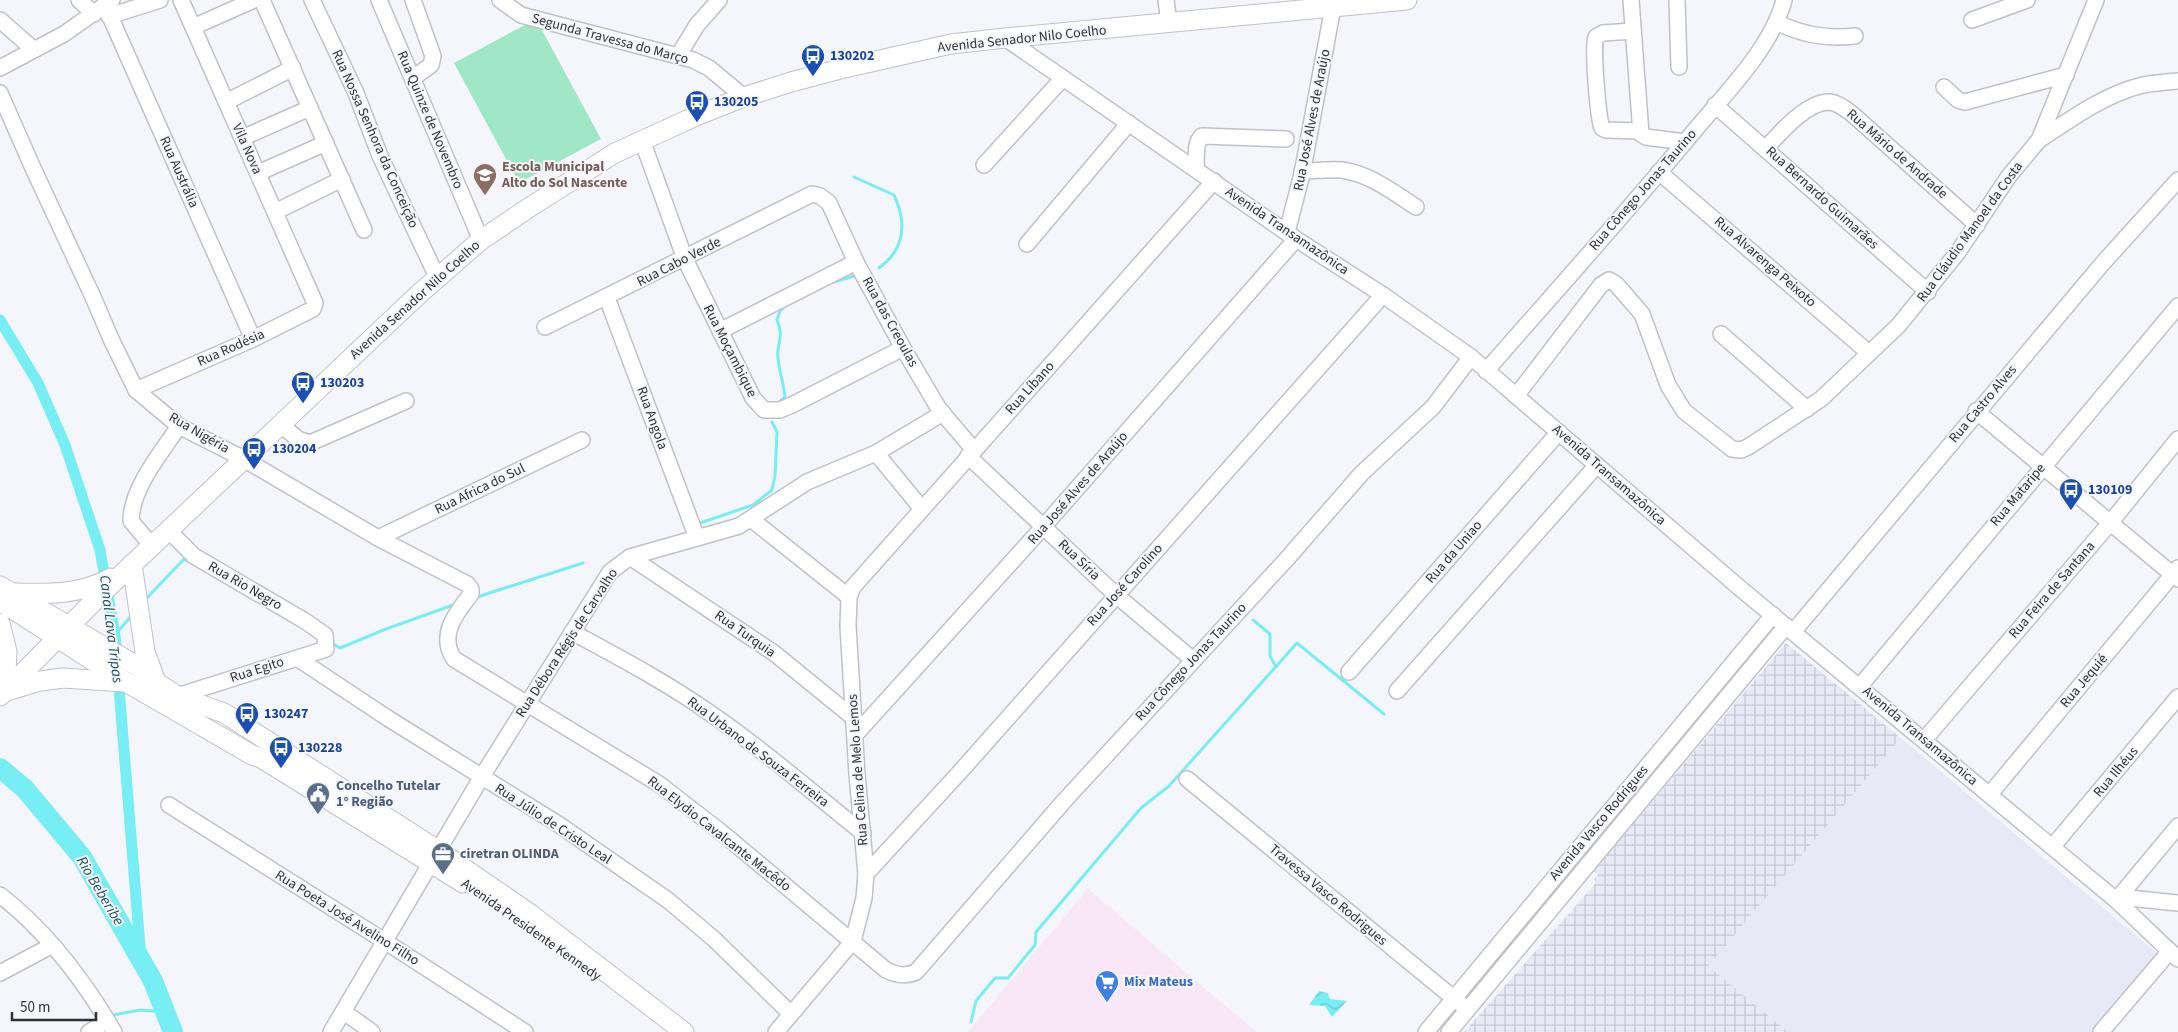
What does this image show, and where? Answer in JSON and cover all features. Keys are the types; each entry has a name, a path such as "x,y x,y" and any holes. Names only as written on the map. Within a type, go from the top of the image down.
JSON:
{"main road":[{"name":"Avenida Senador Nilo Coelho","path":"3,693 63,632 101,589 127,570 242,458 437,278 481,240 595,164 642,140 744,97 791,82 951,44 1407,0"},
{"path":"127,570 147,660 156,682"},
{"path":"4,594 56,594 101,589"},
{"name":"Avenida Presidente Kennedy","path":"4,594 63,632 103,672 176,703 360,800 578,961 668,1032"},
{"path":"0,623 7,652 3,693 63,678 103,672"},
{"name":"Avenida Presidente Kennedy","path":"63,632 102,646 137,666 176,703"},
{"name":"Avenida Presidente Kennedy","path":"263,749 435,857 529,913 684,1032"}],"street":[{"path":"79,0 105,9"},
{"path":"0,68 64,34 105,9 160,0"},
{"name":"Vila Nova","path":"181,0 313,297"},
{"path":"193,27 254,0"},
{"path":"262,0 364,230"},
{"name":"Rua Nossa Senhora da Conceição","path":"312,0 356,93 380,156 437,278"},
{"name":"Rua Quinze de Novembro","path":"379,0 481,240"},
{"path":"413,0 433,56 431,65 413,78"},
{"name":"Segunda Travessa do Março","path":"500,0 521,15 693,60 709,68 744,97"},
{"path":"678,56 698,25 719,0"},
{"path":"1166,0 1169,23"},
{"path":"1631,0 1641,134 1685,142"},
{"path":"1677,0 1679,67"},
{"name":"Rua Cônego Jonas Taurino","path":"1486,371 1716,105 1763,46 1776,22 1784,0"},
{"path":"1972,20 2027,0"},
{"name":"Rua Cláudio Manoel da Costa","path":"1516,396 1601,285 1609,280 1616,284 1642,314 1661,369 1674,398 1694,420 1732,449 1741,450 1748,447 1807,409 1828,393 1898,326 1928,292 1977,225 2009,176 2039,140 2096,0"},
{"name":"Rua José Alves de Araújo","path":"855,726 1044,526 1291,235 1333,7"},
{"name":"Rua Austrália","path":"105,9 253,340"},
{"path":"0,20 33,49"},
{"path":"1776,22 1816,37 1855,36"},
{"path":"1633,31 1603,33 1596,37 1594,43 1602,128 1606,130 1641,131"},
{"name":"Avenida Transamazônica","path":"1005,38 1471,357 1789,629 2118,899 2174,955"},
{"path":"226,102 292,68"},
{"path":"1944,87 1958,100 1965,102 2066,75"},
{"path":"984,165 1063,78"},
{"path":"2039,140 2077,115 2130,89 2144,85 2178,81"},
{"name":"Rua Nigéria","path":"0,92 32,166 136,390 179,426 242,458 378,538 467,584 471,594 456,613"},
{"name":"Rua Mário de Andrade","path":"1766,148 1784,129 1805,112 1828,102 1839,104 1977,225"},
{"name":"Rua Bernardo Guimarães","path":"1716,105 1928,292"},
{"path":"242,138 310,108"},
{"path":"1027,244 1129,122"},
{"path":"1196,168 1197,144 1198,139 1202,136 1286,138"},
{"name":"Rua Moçambique","path":"642,140 685,259 753,398 764,410 780,410 792,405 903,348"},
{"path":"258,173 326,143"},
{"path":"1302,171 1336,170 1354,173 1387,187 1416,207"},
{"name":"Rua Alvarenga Peixoto","path":"1659,172 1869,353"},
{"path":"275,212 342,179"},
{"name":"Rua Líbano","path":"848,596 861,576 922,510 1214,180"},
{"name":"Rua Castro Alves","path":"1789,629 2102,264 2178,180"},
{"name":"Rua Cabo Verde","path":"545,327 608,298 812,194"},
{"name":"Rua das Creoulas","path":"812,194 820,196 829,203 856,262 903,348 942,413 971,453"},
{"path":"720,331 856,262"},
{"name":"Rua José Carolino","path":"866,874 1383,295"},
{"name":"Rua Rodésia","path":"136,390 253,340 313,309 315,303 313,297"},
{"name":"Rua Angola","path":"608,298 697,538"},
{"name":"Rua Mataripe","path":"1860,686 2042,466 2178,306"},
{"path":"1721,334 1807,409"},
{"name":"Rua Cônego Jonas Taurino","path":"916,972 1065,800 1285,561 1362,473 1434,407 1471,357"},
{"path":"280,424 298,439 310,443 406,401"},
{"path":"1976,411 2110,523 2176,574"},
{"name":"Rua Débora Régis de Carvalho","path":"331,1032 527,702 610,572 630,557 738,526 752,519 807,482 876,453 942,413"},
{"path":"152,546 131,521 132,508 138,492 179,426"},
{"name":"Rua da Uniao","path":"1348,672 1559,432"},
{"name":"Rua Feira de Santana","path":"1924,740 2110,523 2178,439"},
{"name":"Rua Africa do Sul","path":"378,538 582,440"},
{"path":"876,453 922,510"},
{"name":"Rua Síria","path":"971,453 1116,595 1193,660"},
{"path":"1397,691 1597,465"},
{"path":"752,519 848,596"},
{"name":"Rua Rio Negro","path":"168,530 194,556 305,621 326,643"},
{"name":"Rua Turquia","path":"630,557 774,653 855,726"},
{"name":"Rua Jequié","path":"1990,794 2176,574"},
{"name":"Rua Celina de Melo Lemos","path":"848,596 848,626 866,874 861,913 853,941"},
{"name":"Rua Elydio Cavalcante Macêdo","path":"456,613 447,637 449,651 454,659 659,784 721,832 886,970 899,975 909,976 916,972"},
{"name":"Avenida Vasco Rodrigues","path":"1426,1032 1773,615"},
{"name":"Avenida Vasco Rodrigues","path":"1449,1032 1729,694 1789,629"},
{"name":"Rua Urbano de Souza Ferreira","path":"572,632 646,672 707,711 793,776 862,834"},
{"name":"Rua Egito","path":"176,703 296,658 326,643"},
{"name":"Rua Júlio de Cristo Leal","path":"296,658 481,778 571,833 691,918 791,1014"},
{"path":"1716,683 1729,694"},
{"name":"Rua Ilhéus","path":"2053,846 2178,697"},
{"name":"Travessa Vasco Rodrigues","path":"1187,779 1468,1010"},
{"name":"Rua Poeta José Avelino Filho","path":"169,805 525,1032"},
{"path":"2118,899 2178,826"},
{"path":"0,895 59,953 114,1032"},
{"path":"2118,899 2178,903"},
{"path":"776,1032 853,941"},
{"path":"0,972 47,948"},
{"path":"2101,1032 2174,955"},
{"path":"344,1012 372,1032"}],"shaded area":[{"path":"1786,643 1901,738 1709,966 1789,1032 1464,1032 1594,885 1596,882 1594,879 1598,875 1594,871"},
{"path":"1901,738 2158,954 2093,1032 1788,1032 1708,966"},
{"path":"1088,889 1222,1003 1257,1032 968,1032"}],"green space":[{"path":"536,19 601,139 519,183 454,63"},
{"path":"1715,692 1721,697 1632,803 1626,798"},
{"path":"1622,804 1628,809 1475,993 1469,988"}],"water":[{"path":"1319,991 1328,993 1330,999 1347,1001 1332,1017 1325,1006 1309,1005"}],"waterway":[{"path":"854,177 894,195 898,205 902,225 899,244 888,261 879,268"},
{"path":"830,283 858,275"},
{"path":"777,404 785,397 778,358 780,332 777,320 780,311 787,304"},
{"name":"Canal Lava Tripas","path":"0,320 38,383 65,445 100,550 117,657"},
{"path":"697,524 753,505 772,490 775,476 777,432 772,422"},
{"path":"145,600 184,559 190,562"},
{"path":"474,598 583,563"},
{"path":"330,642 340,648 456,604"},
{"path":"115,635 133,614"},
{"path":"1253,620 1270,634 1270,656 1276,667"},
{"path":"971,1022 976,1001 995,978 1008,978 1035,945 1036,932 1141,808 1169,786 1297,643 1384,714"},
{"name":"Canal Lava Tripas","path":"118,676 141,959"},
{"name":"Rio Beberibe","path":"0,768 25,789 82,857 153,981 173,1032"},
{"path":"108,1016 140,1010 165,1012"}],"place":[{"name":"130202","path":"813,77"},
{"name":"130205","path":"697,123"},
{"name":"Escola Municipal Alto do Sol Nascente","path":"485,196"},
{"name":"130203","path":"303,404"},
{"name":"130204","path":"254,470"},
{"name":"130109","path":"2071,511"},
{"name":"130247","path":"247,735"},
{"name":"130228","path":"281,769"},
{"name":"Concelho Tutelar 1° Região","path":"318,815"},
{"name":"ciretran OLINDA","path":"443,875"},
{"name":"Mix Mateus","path":"1107,1003"}]}
